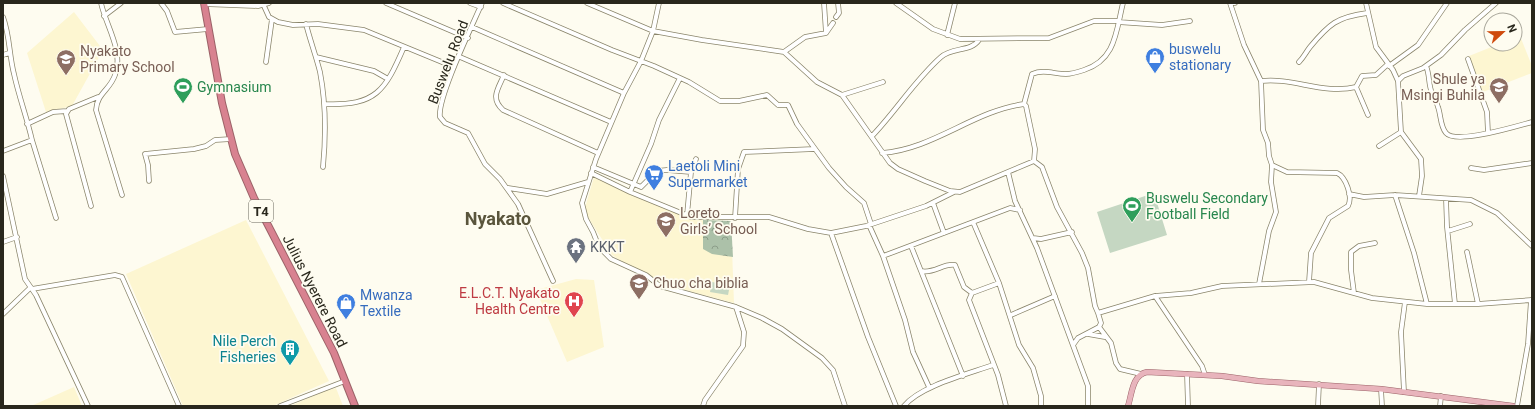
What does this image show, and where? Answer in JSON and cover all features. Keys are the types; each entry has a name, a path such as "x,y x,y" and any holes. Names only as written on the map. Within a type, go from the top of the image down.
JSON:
{"highway":[{"name":"Julius Nyerere Road","path":"204,4 230,139 254,198 307,298 334,353 355,406"}],"main road":[{"path":"1128,406 1135,380 1141,374 1147,372 1205,375 1258,381 1381,389 1513,406"}],"street":[{"path":"27,124 54,112 67,111 98,97 111,84 117,64 114,42 104,16 101,3"},
{"path":"104,16 121,3"},
{"path":"161,3 167,10 175,32 208,29"},
{"path":"204,4 264,6 269,3"},
{"path":"386,3 468,38"},
{"path":"470,3 482,5"},
{"path":"503,3 680,78 720,101 738,101 767,95 778,105 788,105 794,119 814,149 838,179 864,203 870,225 883,256 905,320 913,352 929,387"},
{"path":"587,3 653,31 784,52 817,82 842,95 872,136 882,154 898,169 954,192 960,192 1034,161"},
{"path":"659,3 653,31 641,61 624,93 598,153 582,203 583,213 599,246 611,259 646,275 660,286 736,307 762,318 782,329 822,358 833,370 845,406"},
{"path":"824,3 826,33"},
{"path":"836,17 839,14 838,3"},
{"path":"896,3 933,29 960,39 980,40 1049,38 1094,21 1118,21 1162,25 1190,20"},
{"path":"947,35 955,3"},
{"path":"1034,161 1036,149 1026,106 1024,104 1030,77 1034,73 1051,71 1060,74 1075,73 1092,68 1103,60 1112,48 1123,3"},
{"path":"1230,3 1244,45 1261,81 1262,130 1268,143 1269,156 1272,165 1271,182 1276,212 1268,235 1259,284"},
{"path":"1366,3 1367,13 1376,47 1395,73 1398,81 1401,132 1421,158 1422,176 1419,196"},
{"path":"1261,81 1271,80 1311,87 1342,90 1356,87 1362,76 1376,75 1418,45 1447,3"},
{"path":"1398,81 1403,76 1426,66 1448,49 1465,30 1496,3"},
{"name":"Buswelu Road","path":"482,5 460,57 454,67 441,105 440,117 445,123 468,133 485,164 507,188 528,221 553,281"},
{"path":"264,6 272,19 285,24 306,24 364,30 454,67"},
{"path":"1299,62 1336,20 1346,16 1367,13"},
{"path":"3,17 8,32 9,53 27,124 56,218"},
{"path":"266,62 272,19"},
{"path":"784,52 805,37 826,33 833,22"},
{"path":"306,24 316,57 325,104 326,139 323,167"},
{"path":"472,27 624,93"},
{"path":"872,136 912,87 942,56 953,51 974,46 980,40"},
{"path":"325,104 342,103 370,98 378,92 394,70 404,47"},
{"path":"3,55 9,53"},
{"path":"316,57 374,72 388,79"},
{"path":"460,57 611,122"},
{"path":"1468,60 1487,112 1488,133"},
{"path":"1426,66 1430,78 1430,89 1438,104 1443,129 1447,134 1458,138 1488,133 1532,122"},
{"path":"1395,73 1403,76"},
{"path":"504,76 495,97 496,102 503,110 598,153"},
{"path":"630,192 659,120 680,78"},
{"path":"842,95 883,82"},
{"path":"1356,87 1368,115"},
{"path":"98,97 97,115 122,195"},
{"path":"882,154 910,149 947,134 978,117 1024,104"},
{"path":"67,111 66,118 91,206"},
{"path":"1379,146 1401,132"},
{"path":"149,181 148,165 145,154 194,149 206,146 215,140 230,139"},
{"path":"3,151 32,140"},
{"path":"735,218 738,169 744,152 814,149"},
{"path":"687,215 691,172 696,159"},
{"path":"1034,161 1042,167 1057,207 1072,232 1088,268 1093,300 1101,323 1099,327 1078,338 1073,346"},
{"path":"1471,168 1484,170 1515,167 1532,163"},
{"path":"1272,165 1287,172 1337,173 1343,177 1349,194 1350,201 1348,206 1330,215 1313,248 1309,282"},
{"path":"593,167 633,185 642,187 657,171 691,172"},
{"path":"1008,172 1015,201 1033,238 1088,386 1088,406"},
{"path":"591,173 630,192 687,215 700,218 769,217 808,230 831,233 870,225 933,203 954,192"},
{"path":"3,176 25,279 31,288 88,406"},
{"path":"507,188 547,194 588,182"},
{"path":"1349,194 1364,197 1395,195 1446,199 1464,198 1488,207 1504,218 1532,246"},
{"path":"1395,195 1414,253 1427,304"},
{"path":"1446,199 1455,304"},
{"path":"1010,208 1015,201"},
{"path":"933,203 944,233"},
{"path":"883,256 1010,208 1020,210"},
{"path":"973,222 1011,315 1019,345 1033,368 1041,396 1041,406"},
{"path":"1448,231 1470,224"},
{"path":"1033,238 1041,239 1072,232"},
{"path":"831,233 868,337 896,406"},
{"path":"3,242 17,237"},
{"path":"1354,293 1350,270 1351,252 1359,246 1375,243"},
{"path":"911,246 963,376"},
{"path":"1468,252 1478,304"},
{"path":"921,272 931,272 953,265 957,268 964,287 972,293"},
{"path":"3,314 31,288 116,275 122,277 179,406"},
{"path":"1098,313 1155,296 1191,293 1222,286 1309,282 1314,282 1372,298 1427,304 1478,304 1532,300 1528,344 1517,406"},
{"path":"999,283 972,293 969,300 998,375 1006,406"},
{"path":"1011,315 1055,296"},
{"path":"1155,296 1202,366 1205,375"},
{"path":"1404,392 1401,332 1405,302"},
{"path":"703,406 705,400 744,346 744,332 736,307"},
{"path":"1099,327 1111,343 1116,363 1120,369 1141,374"},
{"path":"1069,334 1078,338"},
{"path":"1088,334 1105,337"},
{"path":"904,406 913,396 929,387 993,365"},
{"path":"1187,374 1188,406"},
{"path":"280,406 345,381"},
{"path":"1318,406 1319,384"},
{"path":"1381,389 1382,406"},
{"path":"1440,406 1441,396"}],"shaded area":[{"path":"74,12 103,50 72,106 46,112 27,53"},
{"path":"1523,44 1532,66 1532,73 1483,92 1469,56 1483,50 1483,52 1523,52"},
{"name":"Loreto Girls’ School","path":"594,177 691,220 731,221 734,303 666,285 612,255 584,211"},
{"path":"246,220 329,381 273,406 183,406 126,274"},
{"name":"E.L.C.T. Nyakato Health Centre","path":"576,279 594,280 604,347 567,362 536,290"},
{"path":"74,387 82,406 31,406"},
{"path":"336,388 343,406 290,406 325,391"}],"green space":[{"name":"Buswelu Secondary Football Field","path":"1154,193 1167,235 1110,253 1097,212"},
{"path":"703,220 731,221 733,257 712,254 703,249"},
{"path":"712,282 730,285 728,295 710,292"}],"place":[{"name":"buswelu stationary","path":"1155,74"},
{"name":"Nyakato Primary School","path":"66,76"},
{"name":"Gymnasium","path":"183,104"},
{"name":"Shule ya Msingi Buhila","path":"1499,104"},
{"name":"Laetoli Mini Supermarket","path":"654,191"},
{"name":"Buswelu Secondary Football Field","path":"1132,223"},
{"name":"Loreto Girls’ School","path":"666,238"},
{"name":"KKKT","path":"576,264"},
{"name":"Chuo cha biblia","path":"639,300"},
{"name":"E.L.C.T. Nyakato Health Centre","path":"574,318"},
{"name":"Mwanza Textile","path":"346,320"},
{"name":"Nile Perch Fisheries","path":"290,366"}],"district":[{"name":"Nyakato","path":"498,219"}]}
